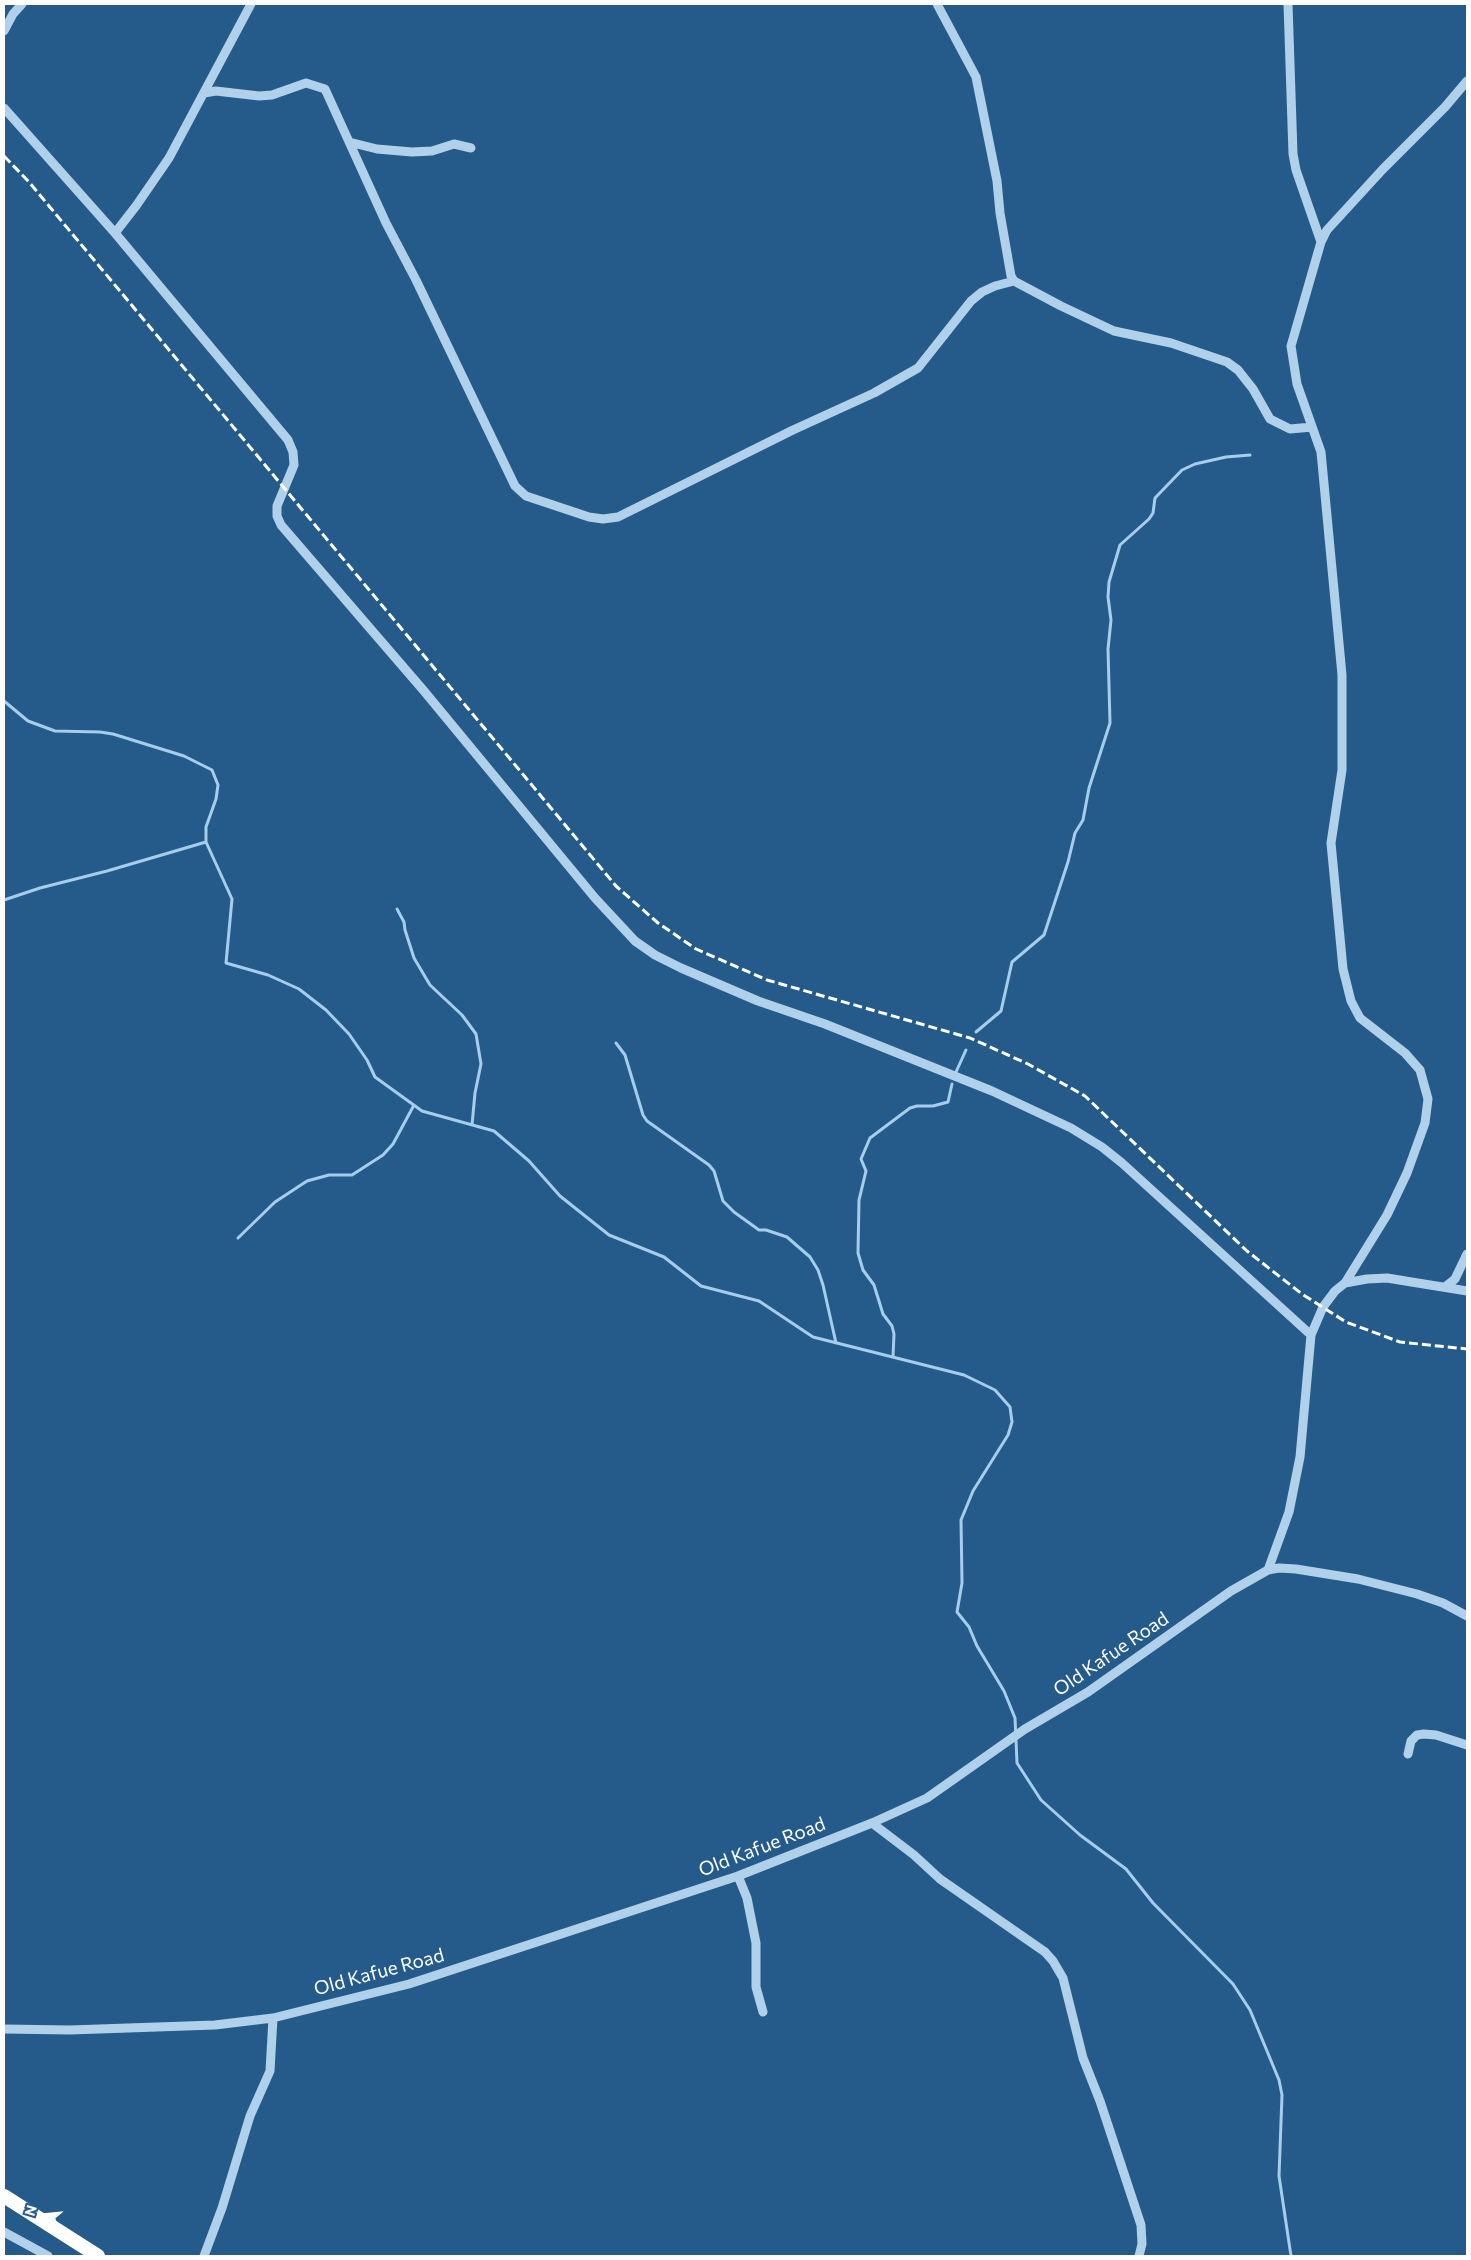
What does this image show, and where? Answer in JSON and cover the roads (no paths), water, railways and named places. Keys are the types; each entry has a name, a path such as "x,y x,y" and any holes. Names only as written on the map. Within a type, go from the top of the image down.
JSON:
{"highway":[{"path":"4,2196 98,2256"}],"street":[{"path":"4,31 13,14 22,4"},
{"path":"115,233 169,158 252,4"},
{"path":"937,4 976,77 997,181 1000,213 1011,276 1014,281 1114,331 1171,343 1227,362 1238,370 1253,389 1270,419 1290,429 1312,427"},
{"path":"1288,4 1293,154 1296,170 1321,242"},
{"path":"1268,1570 1289,1512 1300,1457 1312,1335 1322,1307 1335,1290 1345,1283 1387,1215 1399,1190 1425,1123 1428,1099 1420,1070 1405,1052 1360,1018 1350,1001 1343,970 1332,843 1342,770 1342,676 1321,452 1297,384 1291,346 1321,242 1327,230 1445,107 1467,81"},
{"path":"204,93 216,91 259,96 272,95 301,84 316,84 325,89 386,223 416,280 515,486 526,496 589,518 618,517 882,388 918,368 971,301 982,292 1014,281"},
{"path":"4,108 115,233 288,440 293,452 294,465 277,506 277,516 281,525 424,691 595,898 635,941 655,955 681,968 758,1001 825,1024 992,1091 1071,1128 1102,1147 1122,1163 1312,1335"},
{"path":"349,142 377,149 412,152 432,152 454,144 471,148"},
{"path":"1445,1287 1455,1279 1467,1254"},
{"path":"1345,1283 1387,1278 1467,1291"},
{"name":"Old Kafue Road","path":"4,2029 70,2030 215,2025 273,2018 409,1984 738,1876 872,1823 927,1798 1025,1729 1088,1692 1231,1591 1268,1570 1279,1568 1296,1569 1358,1580 1417,1594 1467,1616"},
{"path":"1408,1754 1412,1741 1417,1735 1436,1735 1467,1745"},
{"path":"872,1823 914,1855 940,1879 1046,1952 1056,1966 1063,1978 1083,2058 1100,2101 1141,2226 1142,2244 1139,2256"},
{"path":"738,1876 747,1898 756,1943 756,1987 763,2012"},
{"path":"204,2256 222,2208 250,2116 270,2071 273,2018"},
{"path":"4,2232 48,2256"}],"waterway":[{"path":"976,1032 1001,1011 1012,962 1044,935 1068,862 1075,833 1083,820 1089,788 1110,723 1108,649 1111,620 1108,597 1109,582 1120,545 1149,519 1153,513 1155,498 1182,470 1195,464 1226,457 1250,455"},
{"path":"4,701 28,721 55,731 113,734 184,756 212,770 218,785 216,799 206,827 206,842 232,899 226,963 268,975 299,989 326,1010 349,1034 367,1060 375,1077 422,1111 494,1131 529,1161 560,1196 609,1235 664,1257 701,1286 759,1301 813,1337 964,1375 995,1390 1010,1407 1012,1422 1008,1435 973,1491 961,1520 962,1583 957,1612 969,1627 977,1646 1004,1691 1015,1718 1017,1763 1041,1800 1080,1835 1126,1869 1153,1903 1233,1984 1250,2010 1279,2080 1282,2095 1279,2176 1291,2256"},
{"path":"4,900 40,888 107,871 206,842"},
{"path":"397,909 404,922 414,958 430,985 462,1015 476,1034 481,1064 475,1093 472,1125"},
{"path":"616,1043 625,1055 643,1115 647,1121 709,1165 714,1171 723,1201 734,1212 759,1230 766,1230 787,1237 810,1257 818,1270 823,1285 836,1343"},
{"path":"956,1072 966,1050"},
{"path":"893,1357 894,1334 892,1326 883,1314 874,1285 863,1270 858,1253 859,1200 866,1171 861,1159 870,1138 910,1108 933,1106 948,1102 952,1084"},
{"path":"238,1238 275,1202 307,1181 329,1175 352,1175 383,1155 393,1144 414,1105"}],"railway":[{"path":"4,156 29,182 616,886 658,923 696,949 767,980 970,1038 1028,1064 1085,1096 1247,1251 1302,1294 1346,1322 1400,1342 1467,1349"}]}
